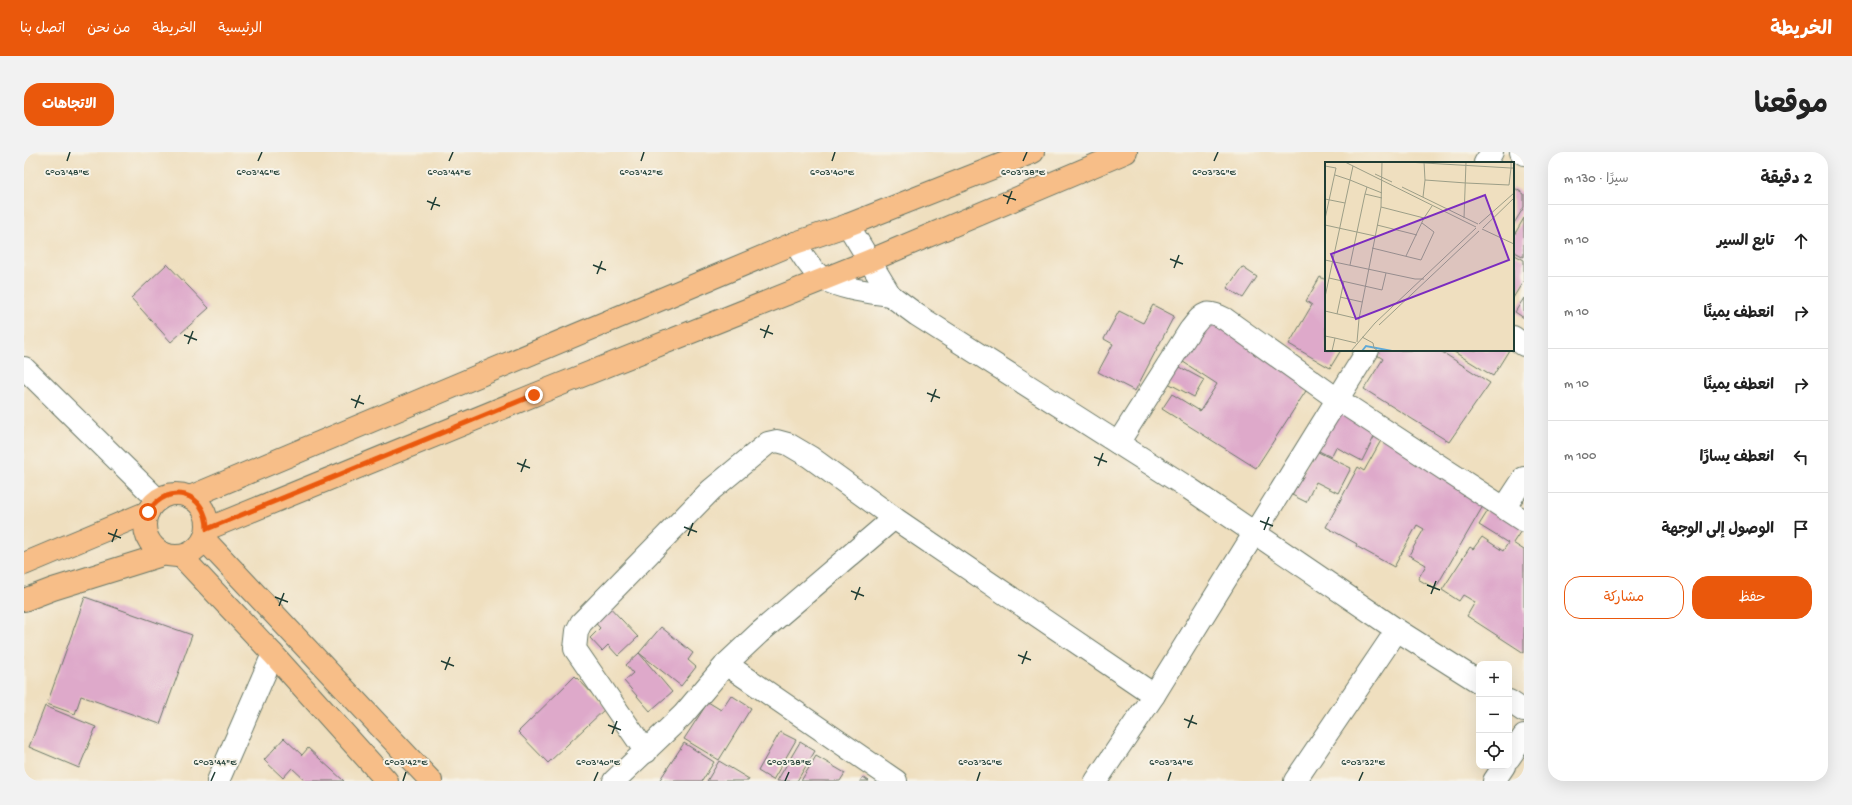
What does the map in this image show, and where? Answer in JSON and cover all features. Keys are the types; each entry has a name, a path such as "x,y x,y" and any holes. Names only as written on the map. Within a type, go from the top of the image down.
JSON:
{"main road":[{"path":"190,497 794,243 848,225 1033,152"},
{"path":"206,534 534,395 869,261 1126,152"},
{"path":"24,564 153,506 168,494 179,493 198,502 204,510 207,519 206,534 198,547 190,553 173,555 53,589 24,600"},
{"path":"153,506 145,522 146,532 156,549 173,555 273,654 387,781"},
{"path":"206,534 431,781"}],"street":[{"path":"1486,162 1492,152"},
{"path":"848,225 890,295 917,315 1118,442 1397,630 1476,680"},
{"path":"794,243 823,279 847,287 890,295"},
{"path":"1118,442 1190,330 1204,313 1210,312 1225,320 1337,399 1524,520"},
{"path":"1514,338 1524,345"},
{"path":"1096,781 1154,695 1367,351"},
{"path":"24,368 153,506"},
{"path":"646,752 575,649 577,631 581,623 711,490 768,443 777,441 788,444 810,458 894,518 1154,695"},
{"path":"1505,507 1524,478"},
{"path":"614,781 683,715 726,664 759,633 894,518"},
{"path":"1295,781 1397,630"},
{"path":"218,781 273,654"},
{"path":"726,664 896,781"},
{"path":"1512,703 1524,711"},
{"path":"1512,754 1524,736"},
{"path":"1494,781 1502,769"}],"building":[{"path":"1514,188 1524,194 1524,207 1514,223"},
{"path":"1524,218 1524,257 1514,252 1514,235"},
{"path":"1514,255 1524,260 1524,280 1514,296"},
{"path":"167,264 209,308 171,342 131,298"},
{"path":"1242,267 1257,277 1243,298 1227,288"},
{"path":"1320,277 1325,280 1325,351 1340,351 1330,368 1289,344 1312,305 1306,301"},
{"path":"1524,298 1524,318 1515,312"},
{"path":"1153,305 1174,316 1135,391 1098,372 1113,344 1104,339 1119,311 1143,323"},
{"path":"1206,307 1315,377 1256,468 1162,409 1172,394 1200,411 1217,384 1174,356"},
{"path":"1379,351 1441,351 1490,383 1449,442 1364,389 1383,359 1377,355"},
{"path":"1453,351 1508,351 1493,376"},
{"path":"1178,366 1204,380 1194,397 1168,383"},
{"path":"1342,401 1376,433 1362,461 1336,447 1331,457 1317,450"},
{"path":"1384,435 1490,494 1435,589 1418,579 1426,565 1409,555 1424,529 1417,525 1394,567 1326,527 1358,467 1364,471"},
{"path":"1314,450 1351,468 1338,493 1316,482 1306,502 1292,495"},
{"path":"1494,501 1524,526 1513,543 1524,550 1524,653 1467,616 1475,602 1463,595 1459,601 1442,590 1470,547 1473,549 1482,537 1503,551 1508,543 1479,525"},
{"path":"85,597 192,635 160,724 81,696 75,714 47,704"},
{"path":"605,602 638,637 618,656 608,645 602,651 590,638 600,628 590,617"},
{"path":"661,627 693,653 688,660 696,667 681,686 639,653"},
{"path":"639,653 672,692 650,711 624,681 633,673 626,665"},
{"path":"575,676 606,708 548,763 518,732"},
{"path":"731,695 751,708 719,760 684,739 708,702 721,710"},
{"path":"45,706 96,727 79,768 29,747"},
{"path":"780,732 796,740 773,780 758,771"},
{"path":"284,738 302,755 308,748 344,781 306,781 292,768 283,778 264,760"},
{"path":"800,742 815,751 797,781 777,781"},
{"path":"684,743 714,762 702,781 659,781"},
{"path":"816,756 845,773 840,781 801,781"},
{"path":"719,761 749,779 748,781 707,781"},
{"path":"863,777 869,781 860,781"}],"route":[{"path":"148,512 152,505 158,500 168,494 179,493 198,502 204,510 207,519 207,529 534,395"}]}
